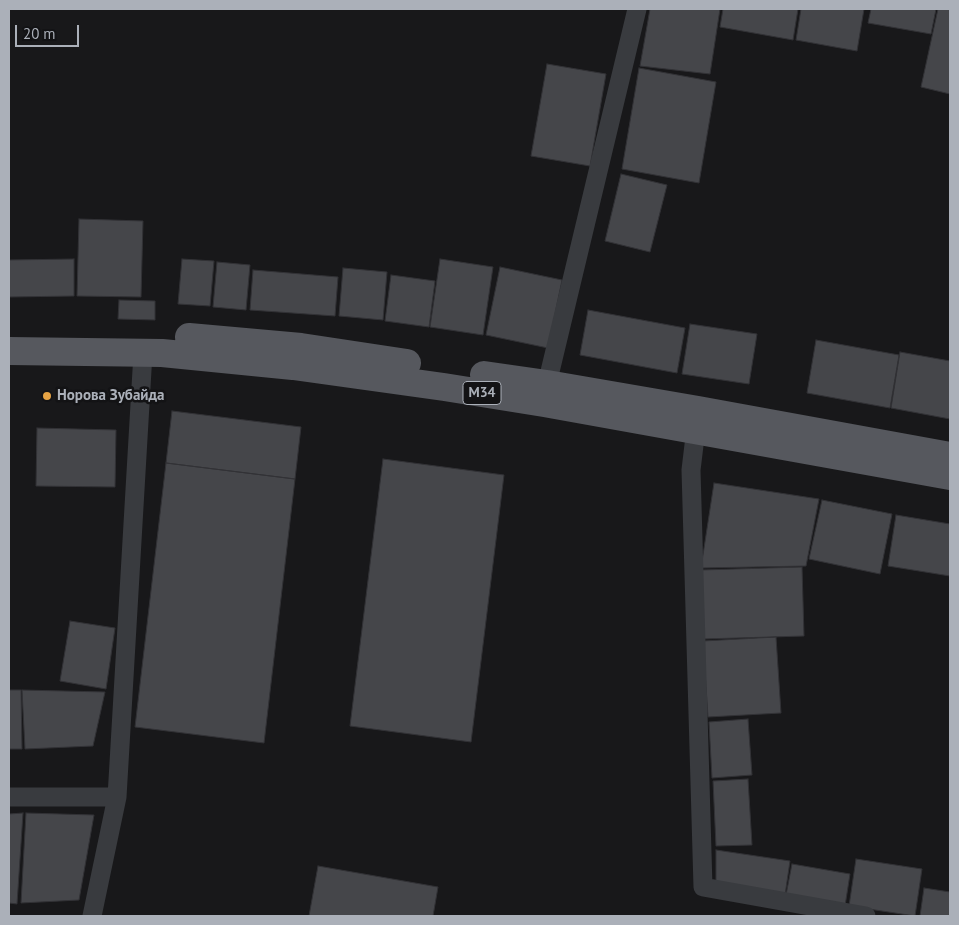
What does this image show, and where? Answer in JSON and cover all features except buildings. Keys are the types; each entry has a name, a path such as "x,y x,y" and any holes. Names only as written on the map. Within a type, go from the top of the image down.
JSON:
{"main road":[{"name":"M34","path":"9,332 164,335 301,347 547,384 697,420 950,476"},
{"name":"M34","path":"9,351 143,353 312,369 950,456"}],"street":[{"path":"547,384 638,9"},
{"path":"92,916 117,797 143,353"},
{"path":"697,420 691,470 703,887 866,916"},
{"path":"9,797 117,797"}],"place":[{"name":"Норова Зубайда","path":"47,396"}]}
